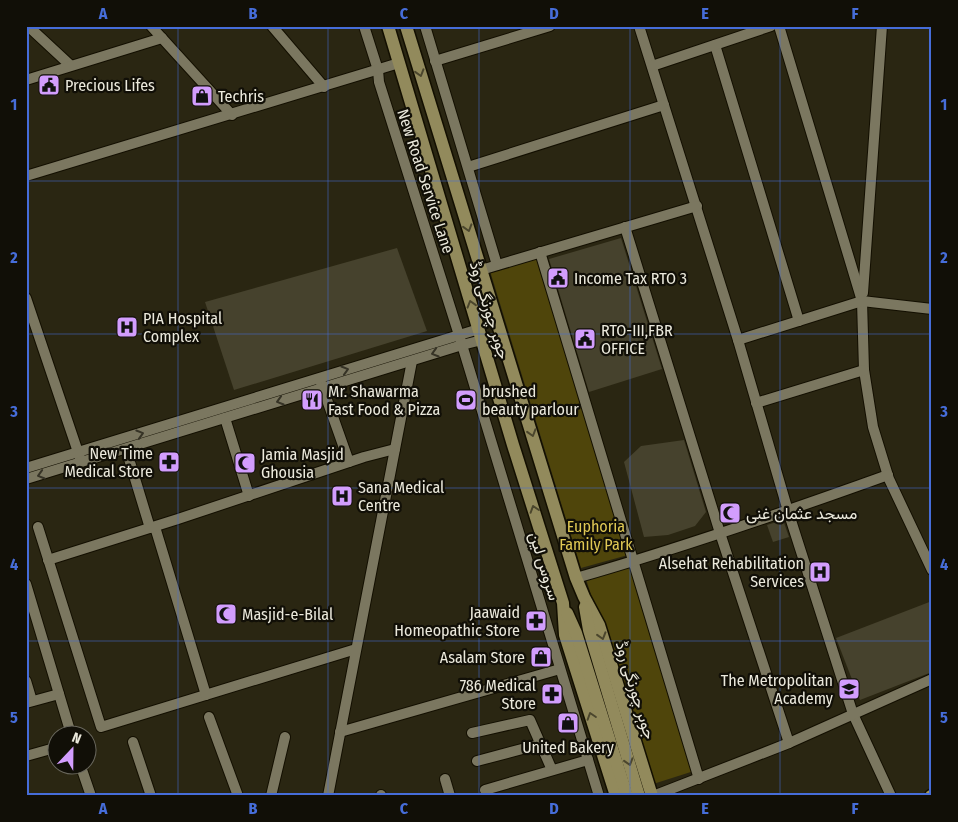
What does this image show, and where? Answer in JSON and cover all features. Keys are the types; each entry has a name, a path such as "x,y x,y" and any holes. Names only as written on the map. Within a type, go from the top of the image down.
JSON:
{"main road":[{"name":"جوہر چورنگی روڈ","path":"388,26 480,335 563,602 576,634 627,796"},
{"name":"جوہر چورنگی روڈ","path":"406,26 576,578 599,625 652,796"},
{"path":"411,106 429,102"},
{"path":"418,130 436,124"},
{"name":"جوہر چورنگی روڈ","path":"584,597 589,630 639,796"},
{"name":"جوہر چورنگی روڈ","path":"563,602 565,635 616,796"}],"street":[{"path":"28,26 70,65"},
{"path":"151,26 232,114"},
{"path":"272,26 324,87"},
{"name":"New Road Service Lane","path":"364,26 378,70 379,82 461,340"},
{"path":"425,26 497,265"},
{"path":"436,61 550,26"},
{"path":"640,26 738,340 788,511 853,714 891,796"},
{"path":"652,66 771,26"},
{"path":"779,26 862,301"},
{"path":"882,26 862,301 864,370 874,427 888,475 932,570"},
{"path":"26,80 162,38"},
{"path":"715,45 799,320"},
{"path":"26,176 399,64"},
{"path":"468,166 664,105"},
{"path":"481,270 697,206"},
{"path":"625,227 720,533 789,744"},
{"path":"540,252 699,779"},
{"path":"26,298 30,322 80,458"},
{"path":"738,340 862,301 932,309"},
{"path":"26,479 80,458 480,335"},
{"path":"26,468 126,449 225,418 321,383 412,360 461,340"},
{"name":"سروس لین","path":"461,340 599,796"},
{"path":"328,796 412,360"},
{"path":"756,403 864,370"},
{"path":"321,383 349,462"},
{"path":"225,418 249,496"},
{"path":"126,449 206,695"},
{"path":"48,560 153,528 349,462 395,449"},
{"path":"576,578 633,562 788,511 888,475"},
{"path":"38,527 101,727 356,649"},
{"path":"26,584 68,724"},
{"path":"340,732 560,669"},
{"path":"652,796 789,744 932,679"},
{"path":"26,681 29,702 59,694"},
{"path":"209,717 238,796"},
{"path":"472,732 528,719 532,721 552,770"},
{"path":"271,796 285,737"},
{"path":"133,742 151,796"},
{"path":"477,762 541,744"},
{"path":"26,756 48,750"},
{"path":"485,790 588,760"},
{"path":"83,774 91,796"},
{"path":"446,779 450,796"}],"green space":[{"name":"Euphoria Family Park","path":"536,258 628,555 581,568 490,271"},
{"path":"630,565 694,771 650,785 586,579"}],"building":[{"path":"621,238 662,369 589,392 549,259"},
{"path":"397,248 427,331 234,390 205,302"},
{"path":"684,440 706,512 695,526 668,535 644,537 624,462 641,446"},
{"path":"783,520 789,537 773,542 767,525"},
{"path":"932,601 932,672 860,700 836,638"}],"place":[{"name":"Precious Lifes","path":"49,85"},
{"name":"Techris","path":"202,96"},
{"name":"Income Tax RTO 3","path":"558,278"},
{"name":"PIA Hospital Complex","path":"127,327"},
{"name":"RTO-III,FBR OFFICE","path":"585,339"},
{"name":"Mr. Shawarma Fast Food & Pizza","path":"312,400"},
{"name":"brushed beauty parlour","path":"466,400"},
{"name":"New Time Medical Store","path":"169,462"},
{"name":"Jamia Masjid Ghousia","path":"245,463"},
{"name":"Sana Medical Centre","path":"342,496"},
{"name":"مسجد عثمان غنی","path":"730,513"},
{"name":"Alsehat Rehabilitation Services","path":"820,572"},
{"name":"Masjid-e-Bilal","path":"226,614"},
{"name":"Jaawaid Homeopathic Store","path":"536,621"},
{"name":"Asalam Store","path":"541,657"},
{"name":"The Metropolitan Academy","path":"849,689"},
{"name":"786 Medical Store","path":"552,694"},
{"name":"United Bakery","path":"568,723"}]}
